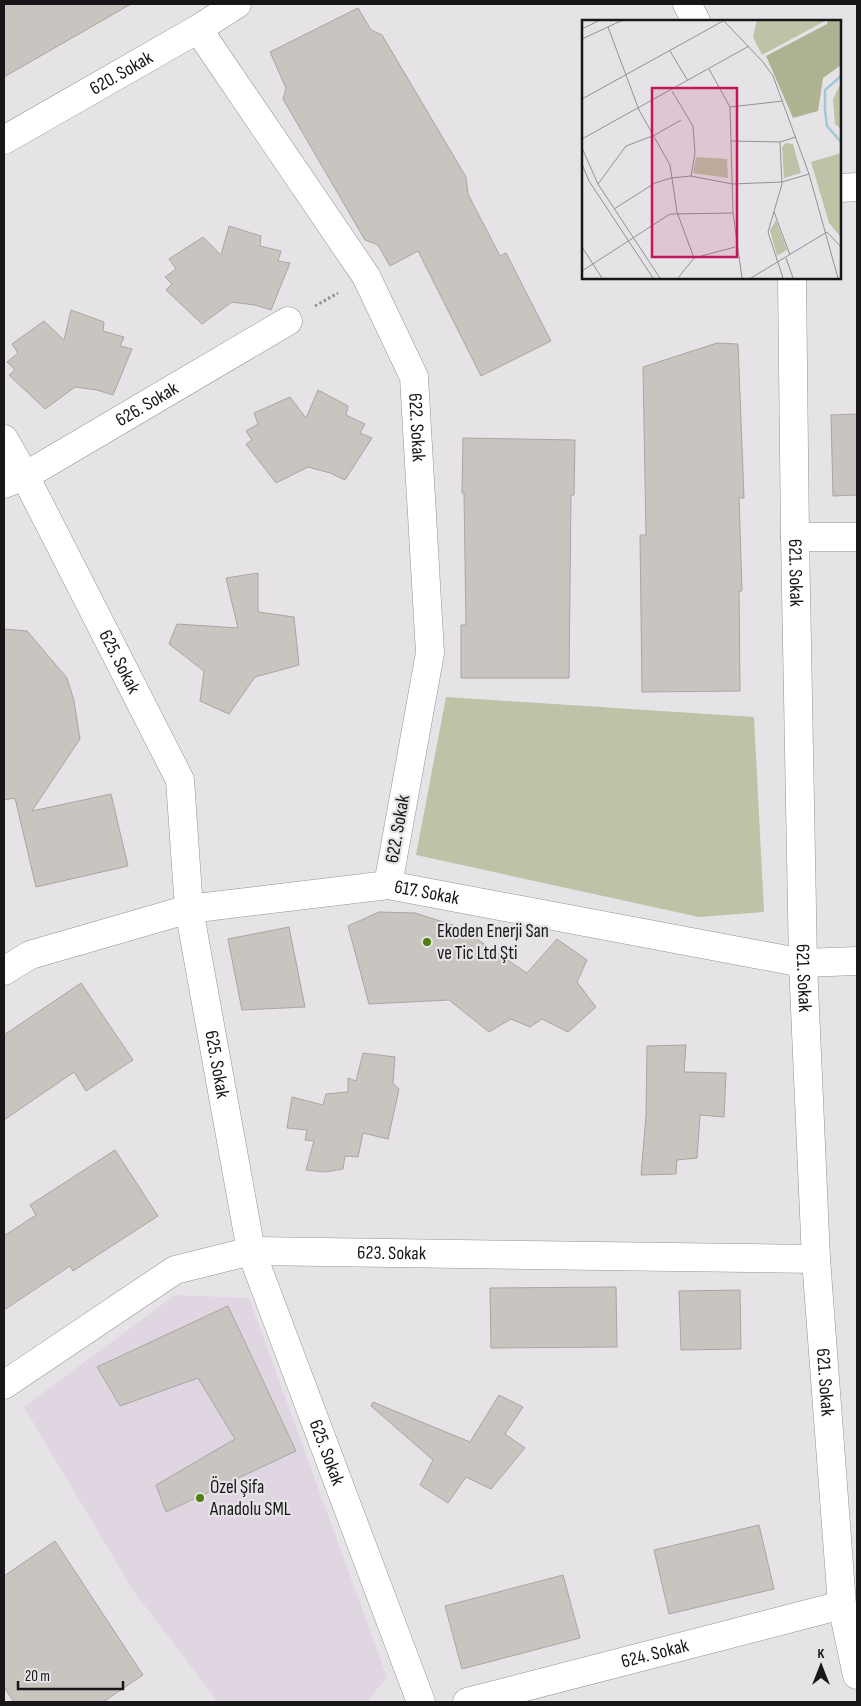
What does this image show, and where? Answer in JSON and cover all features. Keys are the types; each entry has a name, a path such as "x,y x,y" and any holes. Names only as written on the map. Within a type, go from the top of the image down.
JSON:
{"street":[{"name":"620. Sokak","path":"4,140 237,4"},
{"path":"687,4 695,20"},
{"name":"622. Sokak","path":"198,28 366,276 414,377 430,654 388,885"},
{"path":"841,188 857,187"},
{"name":"621. Sokak","path":"792,279 803,963 816,1259 842,1605 857,1675"},
{"name":"626. Sokak","path":"15,480 288,321"},
{"name":"625. Sokak","path":"4,439 15,480 180,780 189,909 251,1251 421,1702"},
{"path":"795,537 857,537"},
{"name":"617. Sokak","path":"4,971 30,955 189,909 388,885 803,963 857,961"},
{"name":"623. Sokak","path":"4,1385 175,1270 251,1251 816,1259"},
{"name":"624. Sokak","path":"467,1702 842,1605"}],"path":[{"path":"288,321 366,276"}],"shaded area":[{"name":"Özel Şifa Anadolu SML","path":"175,1295 249,1298 387,1677 367,1702 218,1702 132,1589 24,1407"}],"green space":[{"path":"446,697 754,717 764,912 699,917 416,855"}],"building":[{"path":"4,4 131,4 4,77"},
{"path":"358,8 371,30 382,35 466,177 468,194 500,256 506,253 551,341 481,376 418,251 390,266 378,245 365,240 283,99 286,88 270,52"},
{"path":"229,226 261,236 260,246 281,251 278,261 290,263 271,310 255,305 232,302 202,324 166,290 172,284 165,277 176,269 169,259 203,237 221,255"},
{"path":"71,310 104,322 103,331 124,337 120,346 132,349 113,395 97,390 75,387 45,409 9,375 15,370 7,362 18,353 12,344 44,321 64,340"},
{"path":"717,343 738,344 744,498 739,498 742,591 739,591 740,691 642,692 640,535 646,535 643,367"},
{"path":"318,390 348,406 346,415 365,424 360,433 372,438 345,480 330,473 308,467 276,483 246,444 252,440 246,431 258,424 254,413 290,397 306,418"},
{"path":"857,414 857,495 833,496 831,415"},
{"path":"463,438 575,440 574,495 571,495 569,678 461,678 461,625 466,625 464,493 462,493"},
{"path":"258,573 258,612 294,617 299,665 255,677 229,714 200,701 204,671 169,644 177,624 238,628 226,578"},
{"path":"4,629 27,631 67,678 74,701 80,739 32,811 111,794 128,866 36,887 15,798 4,800"},
{"path":"379,912 415,913 459,927 527,973 557,939 587,960 577,982 596,1007 568,1032 542,1019 530,1027 511,1019 489,1032 449,1000 369,1004 348,926"},
{"path":"289,927 305,1007 242,1010 228,939"},
{"path":"81,983 133,1060 86,1091 74,1072 4,1120 4,1035"},
{"path":"686,1045 684,1072 726,1073 724,1117 700,1115 697,1158 677,1160 676,1174 641,1175 646,1115 647,1046"},
{"path":"363,1053 395,1057 393,1083 399,1089 388,1139 363,1133 358,1157 345,1156 343,1169 325,1172 306,1170 314,1141 305,1140 307,1130 287,1128 292,1097 323,1105 326,1094 348,1092 348,1078 356,1081"},
{"path":"115,1150 158,1216 73,1271 70,1266 4,1310 4,1236 36,1215 30,1205"},
{"path":"616,1287 617,1347 491,1348 490,1288"},
{"path":"740,1290 741,1349 681,1350 679,1291"},
{"path":"228,1306 296,1451 166,1512 156,1485 235,1439 198,1378 120,1406 97,1367"},
{"path":"499,1395 523,1407 505,1434 525,1448 491,1489 466,1477 448,1503 420,1485 433,1460 371,1406 373,1402 470,1442"},
{"path":"759,1525 774,1589 669,1614 654,1550"},
{"path":"55,1541 143,1675 103,1702 14,1702 4,1687 4,1576"},
{"path":"563,1575 580,1638 462,1669 445,1606"}],"place":[{"name":"Ekoden Enerji San ve Tic Ltd Şti","path":"427,942"},
{"name":"Özel Şifa Anadolu SML","path":"200,1498"}]}
